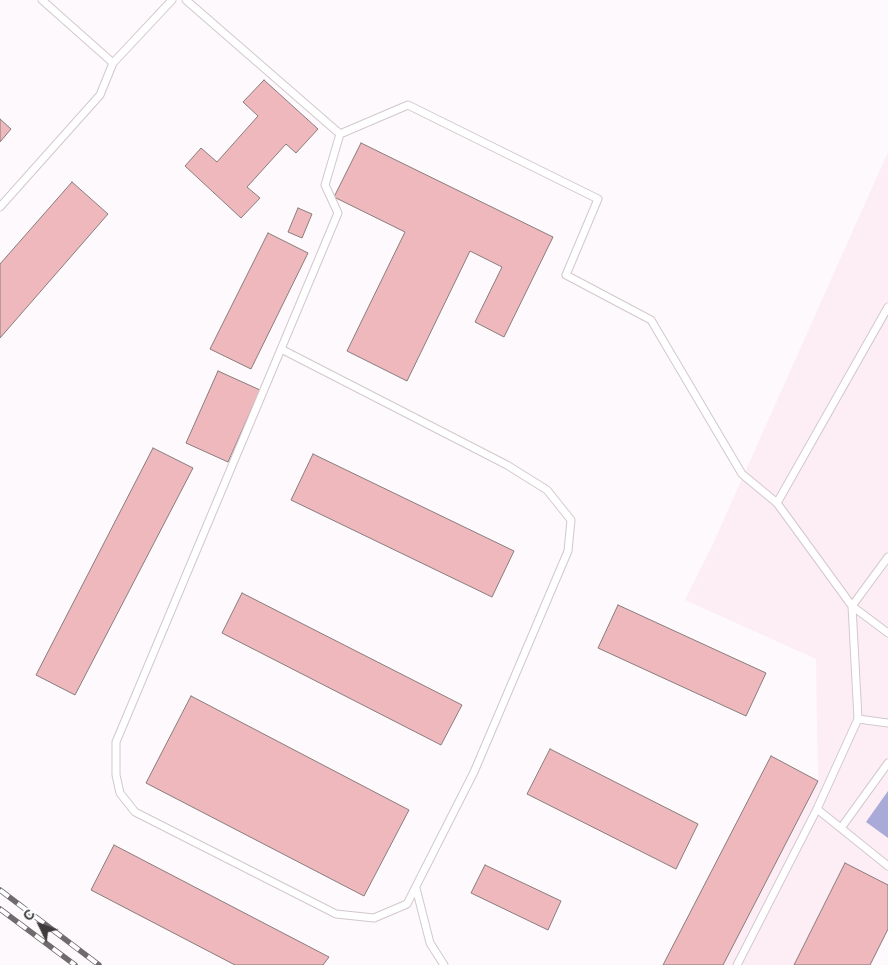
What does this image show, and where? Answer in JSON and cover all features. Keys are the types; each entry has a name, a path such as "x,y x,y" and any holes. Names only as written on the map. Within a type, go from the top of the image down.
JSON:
{"lane":[{"path":"42,0 113,63"},
{"path":"0,207 100,95 113,63 172,0"},
{"path":"186,0 340,134"},
{"path":"340,134 408,106 598,199 566,275 651,320 742,474 777,503 852,606 888,633"},
{"path":"281,349 507,465 547,490 571,520 568,551 474,772 407,904 374,918 336,914 135,812 120,793 116,775 116,742 338,213 325,185 340,134"},
{"path":"777,503 888,307"},
{"path":"738,965 818,809 858,718 852,606 888,557"},
{"path":"858,718 888,723"},
{"path":"841,828 888,763"},
{"path":"818,809 888,866"},
{"path":"416,888 430,943 444,965"}],"shaded area":[{"path":"888,152 888,929 870,965 723,965 818,781 816,659 685,600 712,546"}],"water":[{"path":"888,791 888,838 866,822"}],"building":[{"path":"264,80 318,129 296,153 286,144 247,187 260,198 241,218 185,166 201,148 217,162 258,116 243,102"},
{"path":"0,119 11,129 0,142"},
{"path":"361,143 553,237 504,337 475,322 502,267 470,251 407,381 347,351 405,232 334,197"},
{"path":"72,182 108,214 0,338 0,264"},
{"path":"298,208 312,214 302,238 288,232"},
{"path":"268,233 308,253 251,369 210,349"},
{"path":"218,371 260,390 228,462 186,443"},
{"path":"153,448 193,468 75,695 36,675"},
{"path":"313,454 514,551 492,597 291,500"},
{"path":"242,593 462,705 441,745 222,633"},
{"path":"618,605 766,673 746,716 598,648"},
{"path":"191,696 409,810 364,896 146,783"},
{"path":"550,749 698,824 676,869 527,794"},
{"path":"771,756 818,781 723,965 663,965"},
{"path":"114,845 329,957 323,965 235,965 91,890"},
{"path":"845,863 888,885 888,929 870,965 794,965"},
{"path":"485,865 561,901 548,930 471,893"}],"railway":[{"path":"0,890 99,965"},
{"path":"0,909 75,965"}]}
